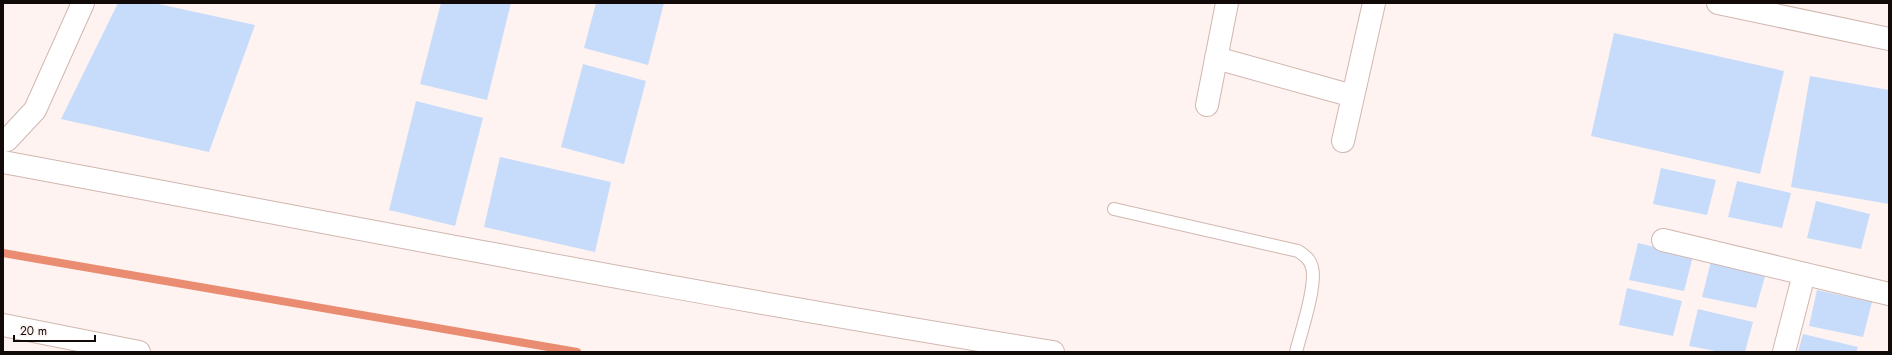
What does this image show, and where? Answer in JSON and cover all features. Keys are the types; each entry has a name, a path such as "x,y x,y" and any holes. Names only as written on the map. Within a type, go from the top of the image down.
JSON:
{"street":[{"path":"3,141 7,140 35,110 83,3"},
{"path":"1207,105 1227,3"},
{"path":"1343,142 1374,3"},
{"path":"1718,3 1889,39"},
{"path":"1216,58 1353,96"},
{"path":"3,164 884,325 1054,352"},
{"path":"1663,240 1889,294"},
{"path":"1784,352 1804,274"},
{"path":"3,325 139,352"}],"lane":[{"path":"1114,209 1298,251 1307,257 1312,266 1313,279 1296,352"}],"building":[{"path":"118,3 154,3 255,25 209,152 61,119"},
{"path":"441,3 511,3 487,100 420,84"},
{"path":"596,3 664,3 648,65 584,48"},
{"path":"1614,33 1784,71 1760,174 1591,136"},
{"path":"583,64 646,81 624,164 561,147"},
{"path":"1810,76 1889,90 1889,204 1791,187"},
{"path":"416,101 483,118 455,226 389,210"},
{"path":"500,157 611,182 595,252 484,227"},
{"path":"1661,168 1716,180 1707,215 1653,204"},
{"path":"1737,181 1791,193 1782,228 1728,217"},
{"path":"1816,201 1870,214 1861,249 1807,238"},
{"path":"1638,243 1693,256 1684,291 1629,280"},
{"path":"1711,261 1766,273 1756,308 1702,297"},
{"path":"1627,288 1682,301 1673,336 1619,325"},
{"path":"1817,290 1872,302 1863,337 1809,326"},
{"path":"1698,309 1753,322 1745,352 1721,352 1689,346"},
{"path":"1803,334 1858,347 1856,352 1798,352"}],"waterway":[{"path":"3,253 577,352"}]}
